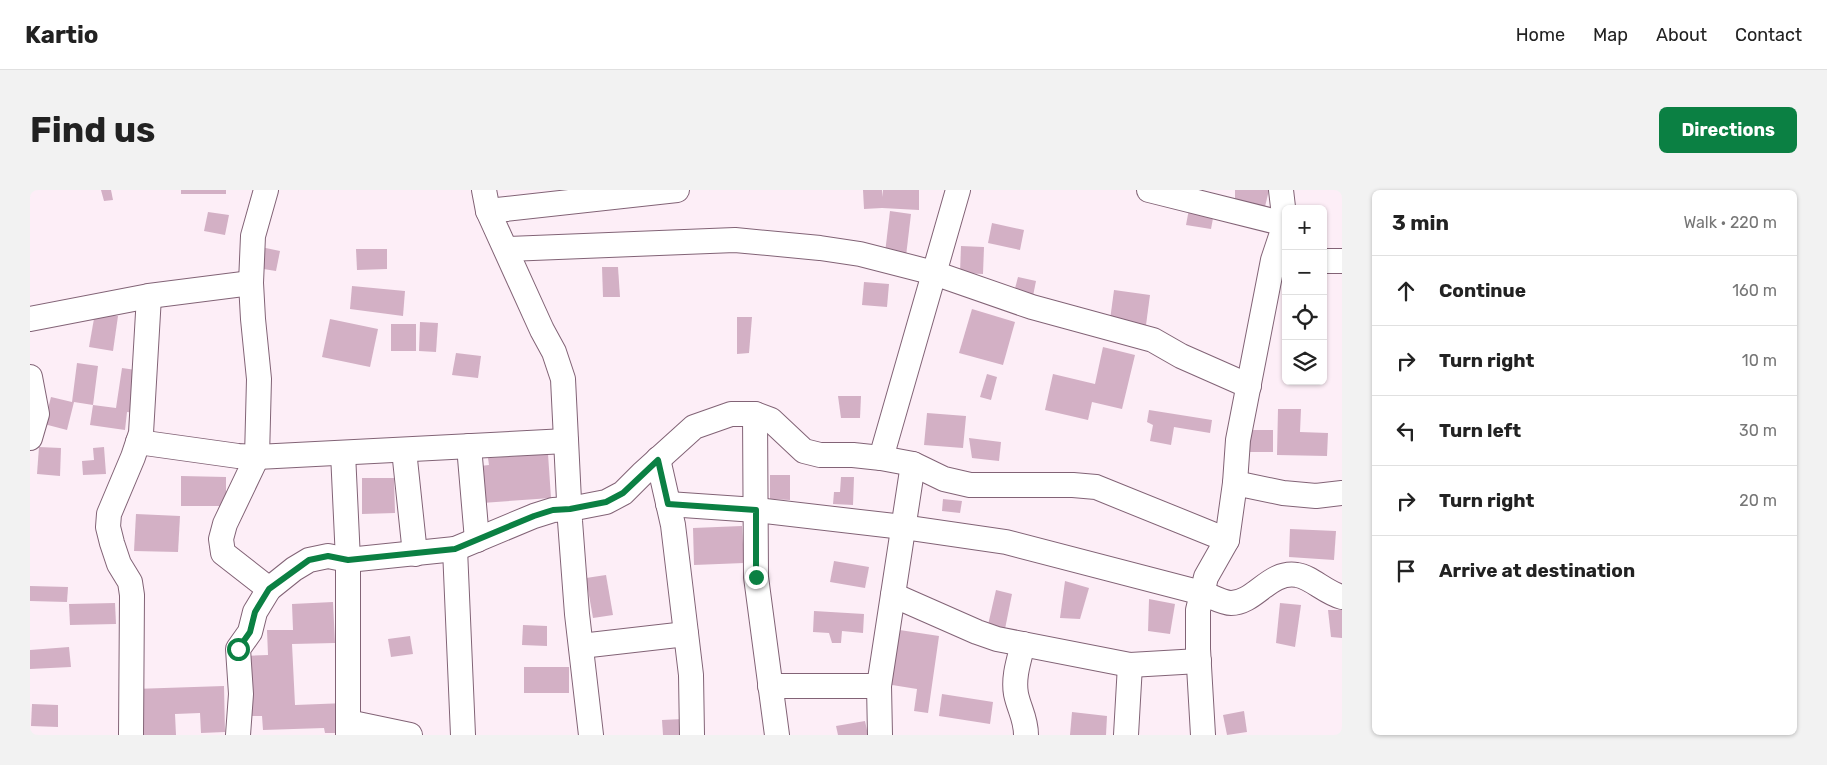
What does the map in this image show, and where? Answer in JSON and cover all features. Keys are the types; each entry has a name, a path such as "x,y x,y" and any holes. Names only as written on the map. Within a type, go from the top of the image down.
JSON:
{"street":[{"path":"266,190 253,236 251,283 259,379 257,457 225,524 221,539 223,553 269,589"},
{"path":"591,735 577,614 563,379 554,352 542,330 486,200 677,190"},
{"path":"881,458 958,190"},
{"path":"1149,190 1282,223"},
{"path":"1281,190 1282,205"},
{"path":"1202,735 1198,610 1206,577 1227,540 1235,482 1238,440 1279,260 1282,238"},
{"path":"506,249 735,240 820,248 860,254 934,273 1032,307 1153,340 1181,356 1249,386"},
{"path":"1327,261 1342,261"},
{"path":"30,319 149,296 251,283"},
{"path":"131,735 132,596 130,582 120,564 108,527 109,514 133,457 140,433 149,296"},
{"path":"30,377 37,414 30,438"},
{"path":"238,735 241,694 238,649 250,632 255,612 269,589 309,560 328,556 348,560 455,549 553,510 570,509 606,502 623,493 694,428 731,414 755,414 771,420 804,451 820,455 853,454 913,464 944,479 970,485 1073,485 1096,487 1227,540"},
{"path":"755,414 756,577 777,735"},
{"path":"138,442 257,457 566,441"},
{"path":"469,446 477,540"},
{"path":"404,450 415,554"},
{"path":"343,453 348,560 348,728 410,735"},
{"path":"658,460 672,525 686,634 691,675 692,735"},
{"path":"880,735 879,686 913,464"},
{"path":"1235,482 1283,493 1316,496 1342,493"},
{"path":"668,504 756,510 903,527 1006,542 1202,593 1230,603 1241,601 1278,577 1297,575 1328,592 1342,597"},
{"path":"455,549 463,735"},
{"path":"893,595 997,639 1130,665 1199,661"},
{"path":"581,646 686,634"},
{"path":"1023,644 1016,676 1016,694 1026,723 1026,735"},
{"path":"1126,735 1130,665"},
{"path":"770,686 879,686"}],"building":[{"path":"101,190 111,190 113,200 104,201"},
{"path":"181,190 226,190 226,194 181,194"},
{"path":"863,190 882,190 882,197 883,190 919,190 919,210 864,209"},
{"path":"1235,190 1269,190 1263,215 1235,210"},
{"path":"1190,204 1215,208 1211,229 1186,225"},
{"path":"890,211 911,214 906,256 885,253"},
{"path":"208,212 229,215 225,235 204,231"},
{"path":"992,223 1024,230 1020,250 988,243"},
{"path":"961,246 984,247 983,274 960,273"},
{"path":"261,247 280,251 276,271 257,268"},
{"path":"356,249 387,249 387,269 357,270"},
{"path":"602,267 618,267 620,297 603,297"},
{"path":"1018,277 1036,281 1032,301 1013,296"},
{"path":"864,282 889,284 887,307 862,305"},
{"path":"352,286 405,291 403,316 350,309"},
{"path":"1114,290 1150,295 1144,340 1108,335"},
{"path":"972,309 1015,322 1003,365 959,353"},
{"path":"95,313 118,316 113,351 89,347"},
{"path":"737,317 752,317 749,353 737,354"},
{"path":"330,319 378,329 370,367 322,357"},
{"path":"420,322 438,323 436,352 419,351"},
{"path":"391,324 416,324 416,351 391,351"},
{"path":"1103,347 1135,355 1122,409 1092,402 1088,420 1045,410 1053,374 1095,384"},
{"path":"456,353 481,356 478,378 452,375"},
{"path":"77,363 98,366 93,405 74,402 67,430 44,424 51,397 72,402"},
{"path":"122,368 143,371 137,413 127,412 125,430 90,425 93,405 116,408"},
{"path":"987,374 997,377 991,400 980,397"},
{"path":"838,396 861,396 860,418 841,418"},
{"path":"1278,409 1301,409 1300,432 1328,433 1327,456 1277,455"},
{"path":"1149,410 1212,420 1210,433 1174,427 1171,445 1150,441 1153,425 1147,422"},
{"path":"927,413 966,416 963,448 924,445"},
{"path":"1250,430 1273,430 1273,452 1250,452"},
{"path":"969,438 1001,442 999,461 972,458"},
{"path":"39,447 61,448 60,476 37,474"},
{"path":"104,447 106,474 83,475 82,461 94,460 93,448"},
{"path":"548,454 551,498 482,503 480,466 489,465 488,458"},
{"path":"770,475 790,475 790,500 770,499"},
{"path":"181,476 226,477 226,506 181,506"},
{"path":"841,477 854,477 853,505 833,504 834,492 840,492"},
{"path":"362,478 394,478 395,513 362,514"},
{"path":"943,499 962,501 960,513 942,511"},
{"path":"136,514 180,516 178,552 134,551"},
{"path":"742,526 744,563 694,565 693,528"},
{"path":"1290,529 1336,531 1334,560 1289,557"},
{"path":"834,561 869,567 865,588 830,582"},
{"path":"606,575 613,615 593,618 586,578"},
{"path":"1065,581 1089,588 1080,619 1060,618"},
{"path":"30,586 68,587 67,602 30,601"},
{"path":"996,590 1012,594 1005,629 988,625"},
{"path":"1149,599 1175,604 1170,634 1148,631"},
{"path":"333,602 335,643 292,644 295,705 346,703 347,733 325,733 324,728 263,730 262,716 244,716 242,656 268,655 267,630 293,630 292,604"},
{"path":"115,603 116,624 70,625 69,604"},
{"path":"1280,603 1301,605 1295,647 1276,643"},
{"path":"1328,610 1342,610 1342,638 1331,637"},
{"path":"814,611 864,614 863,633 842,631 841,643 832,643 829,633 813,632"},
{"path":"523,625 547,626 547,646 522,645"},
{"path":"893,629 939,636 928,713 914,711 917,689 886,684"},
{"path":"410,636 413,654 391,657 388,639"},
{"path":"69,647 71,667 30,669 30,650"},
{"path":"524,667 569,667 569,693 524,693"},
{"path":"224,686 225,732 201,733 200,713 175,714 176,735 135,735 134,689"},
{"path":"942,694 993,702 990,724 939,716"},
{"path":"32,704 58,705 58,727 31,726"},
{"path":"1244,711 1247,732 1227,735 1223,715"},
{"path":"1072,712 1107,716 1106,735 1070,735"},
{"path":"683,719 683,735 663,735 662,720"},
{"path":"865,721 868,735 838,735 836,726"}],"route":[{"path":"238,649 250,632 255,612 269,589 309,560 328,556 348,560 455,549 553,510 570,509 606,502 623,493 658,460 668,504 756,510 756,577"}]}
